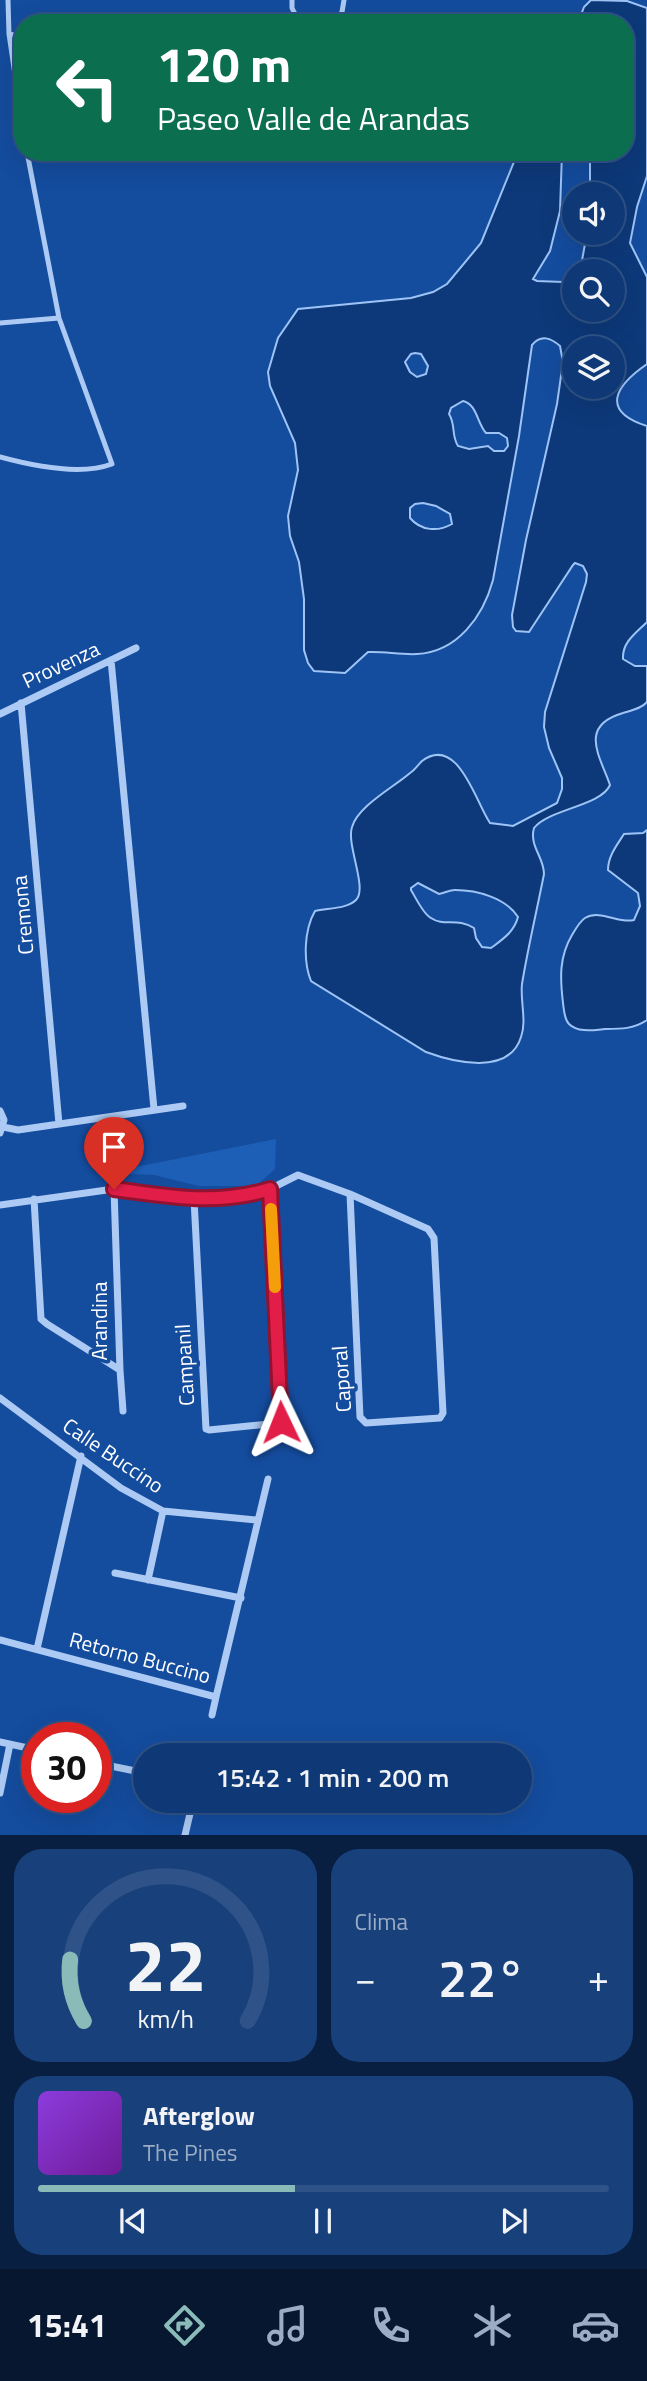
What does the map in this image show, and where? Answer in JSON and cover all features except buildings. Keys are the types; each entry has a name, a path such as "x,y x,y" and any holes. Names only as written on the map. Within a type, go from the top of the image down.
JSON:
{"street":[{"name":"Provenza","path":"0,714 136,648"},
{"path":"111,660 154,1110"},
{"name":"Cremona","path":"21,703 60,1124"},
{"path":"0,1111 4,1120 2,1130 18,1130 183,1106"},
{"path":"0,1205 114,1189 194,1199 245,1197 270,1189 298,1175 350,1194"},
{"name":"Arandina","path":"114,1189 120,1370"},
{"name":"Campanil","path":"194,1199 206,1429 279,1423 282,1418 270,1189"},
{"name":"Caporal","path":"350,1194 432,1232 440,1418 366,1423 360,1417 350,1194"},
{"name":"Arandina","path":"34,1199 41,1319 120,1370"},
{"path":"120,1370 122,1411"},
{"name":"Calle Buccino","path":"0,1398 121,1488 163,1511 257,1520"},
{"name":"Retorno Buccino","path":"37,1649 81,1457"},
{"path":"216,1696 268,1479"},
{"path":"148,1580 163,1511"},
{"path":"115,1573 240,1598"},
{"name":"Retorno Buccino","path":"0,1640 216,1696 212,1715"},
{"path":"0,1742 21,1746"},
{"path":"0,1793 10,1744"},
{"path":"112,1766 133,1771"},
{"path":"185,1835 190,1813"}],"lane":[{"path":"8,0 14,68"},
{"path":"9,34 14,35"},
{"path":"0,457 83,471 112,464 59,318 29,161"},
{"path":"0,323 59,318"}],"shaded area":[{"path":"591,0 627,1 647,8 647,176 630,243 647,277 647,364 625,384 625,336 562,336 562,357 560,346 546,338 539,339 532,345 493,580 483,607 475,619 456,639 431,652 368,652 345,673 314,671 304,650 304,599 288,516 298,470 295,443 270,386 268,372 278,338 298,309 411,298 433,292 447,284 481,243 514,161 562,161 560,211 550,251 533,279 562,282 562,322 625,322 625,259 582,259 585,245 625,245 625,182 590,182 590,161 634,161 634,14 581,14","holes":["411,354 421,354 428,366 426,374 417,377 410,372 405,362","463,401 468,403 486,433 499,433 507,438 508,446 504,451 494,451 488,446 469,449 458,446 449,414 451,408","423,503 436,506 450,514 452,524 435,529 419,526 410,518 410,508"]},
{"path":"562,369 562,399 617,399 623,413 647,426 647,622 627,643 623,659 635,666 647,666 647,702 639,708 609,719 596,734 598,753 610,785 605,792 586,803 551,816 534,828 533,840 544,874 522,984 521,1037 515,1049 505,1057 493,1062 465,1062 426,1052 311,981 307,964 307,936 315,911 347,905 356,900 359,894 351,835 356,819 369,804 412,772 422,761 435,755 446,756 456,763 490,823 513,826 557,803 562,789 562,778 549,748 544,727 545,712 586,582 587,574 583,566 575,563 573,565 529,632 516,631 512,615","holes":["418,883 439,894 455,890 499,900 518,917 514,927 504,938 491,948 482,947 474,928 462,923 436,921 428,916 411,890"]},
{"path":"647,830 647,1020 622,1029 577,1029 567,1022 564,1011 561,976 565,951 579,923 585,918 597,915 634,920 640,906 638,893 608,870 608,865 624,834 643,833"},
{"path":"276,1139 275,1169 256,1186 199,1186 154,1175 105,1173"}],"slow traffic":[{"path":"271,1209 275,1287"}],"route":[{"path":"114,1189 194,1199 224,1199 245,1197 270,1189 281,1422"}]}
